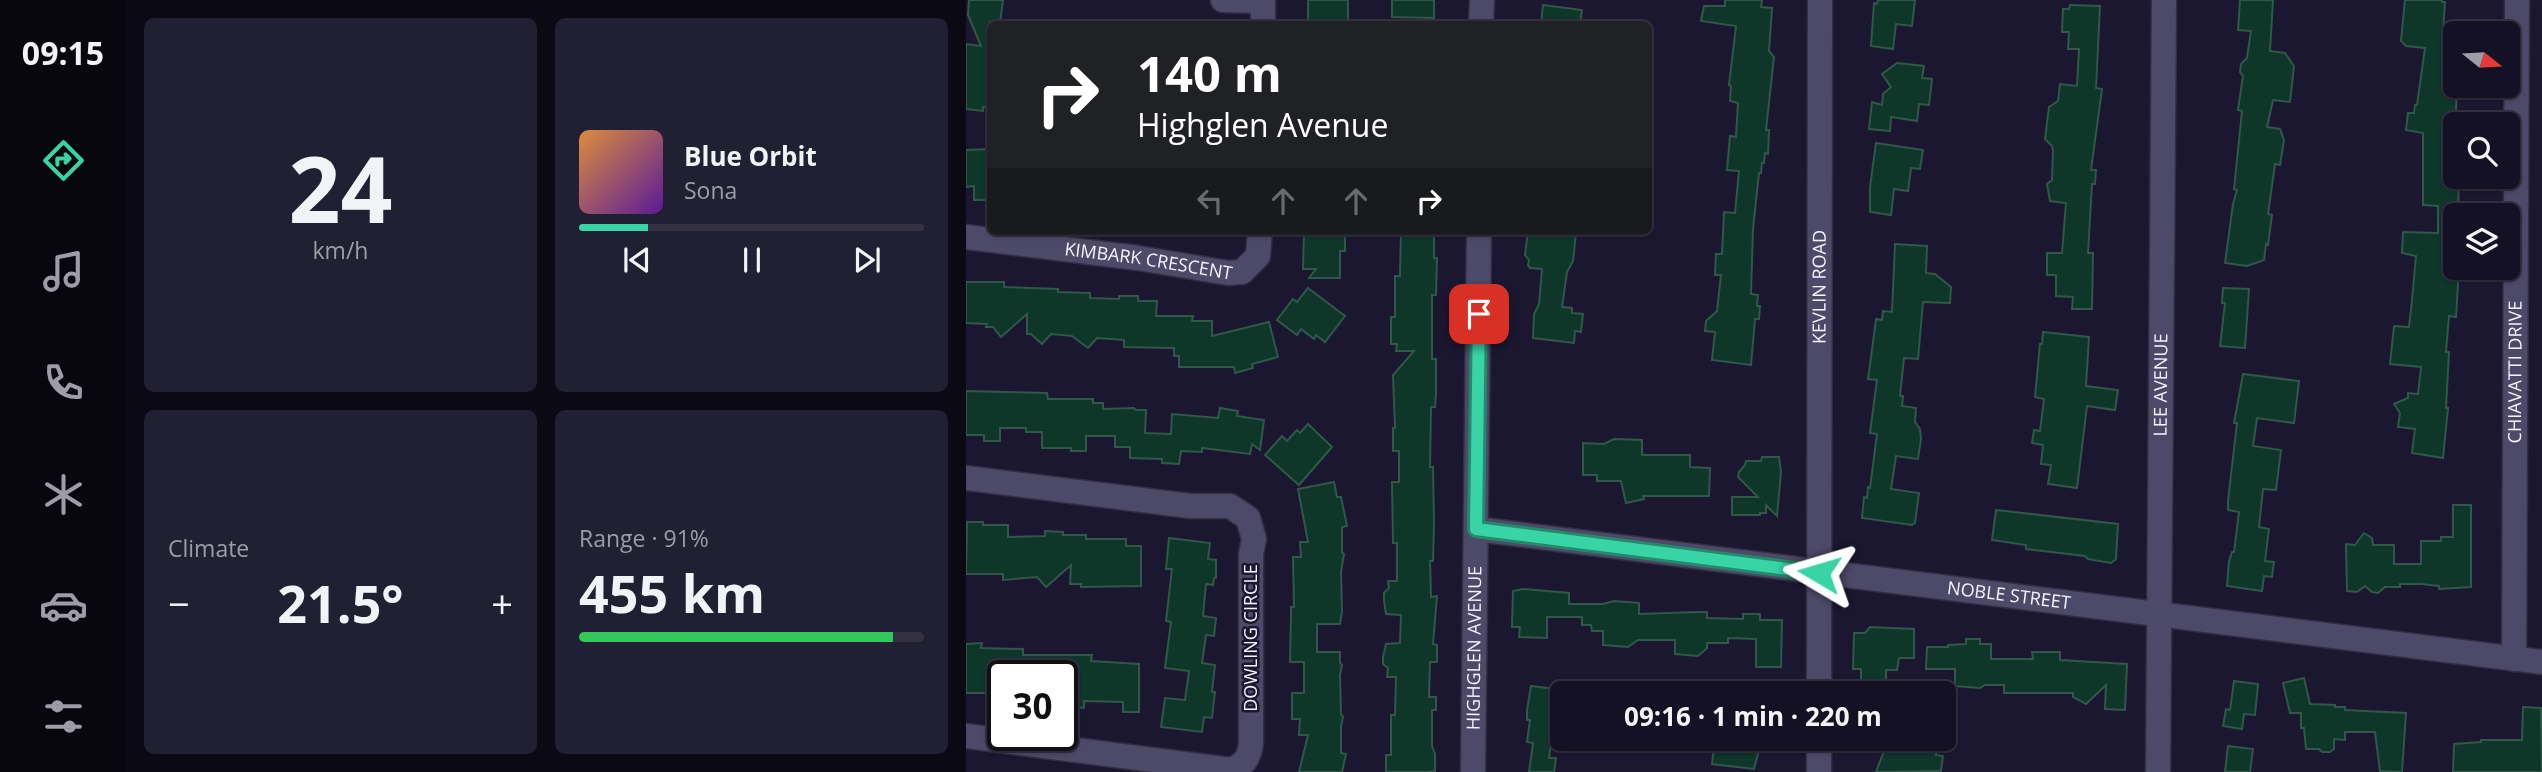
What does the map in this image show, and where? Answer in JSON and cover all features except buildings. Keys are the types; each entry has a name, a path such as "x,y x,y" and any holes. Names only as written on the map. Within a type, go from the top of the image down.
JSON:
{"street":[{"path":"1223,0 1263,9"},
{"path":"1481,21 1482,0"},
{"name":"KEVLIN ROAD","path":"1819,681 1820,0"},
{"name":"LEE AVENUE","path":"2158,772 2164,0"},
{"name":"CHIAVATTI DRIVE","path":"2514,659 2516,0"},
{"name":"KIMBARK CRESCENT","path":"966,237 1138,258 1228,273 1242,272 1258,256 1260,235"},
{"name":"HIGHGLEN AVENUE","path":"1473,772 1479,235"},
{"name":"DOWLING CIRCLE","path":"966,478 1190,506 1230,506 1248,518 1254,539 1251,554 1251,743 1249,756 1241,766 1231,770 966,736"},
{"name":"NOBLE STREET","path":"1476,529 2542,662"},
{"path":"1819,751 1819,772"}],"route":[{"path":"1479,314 1476,529 1819,573"}]}
